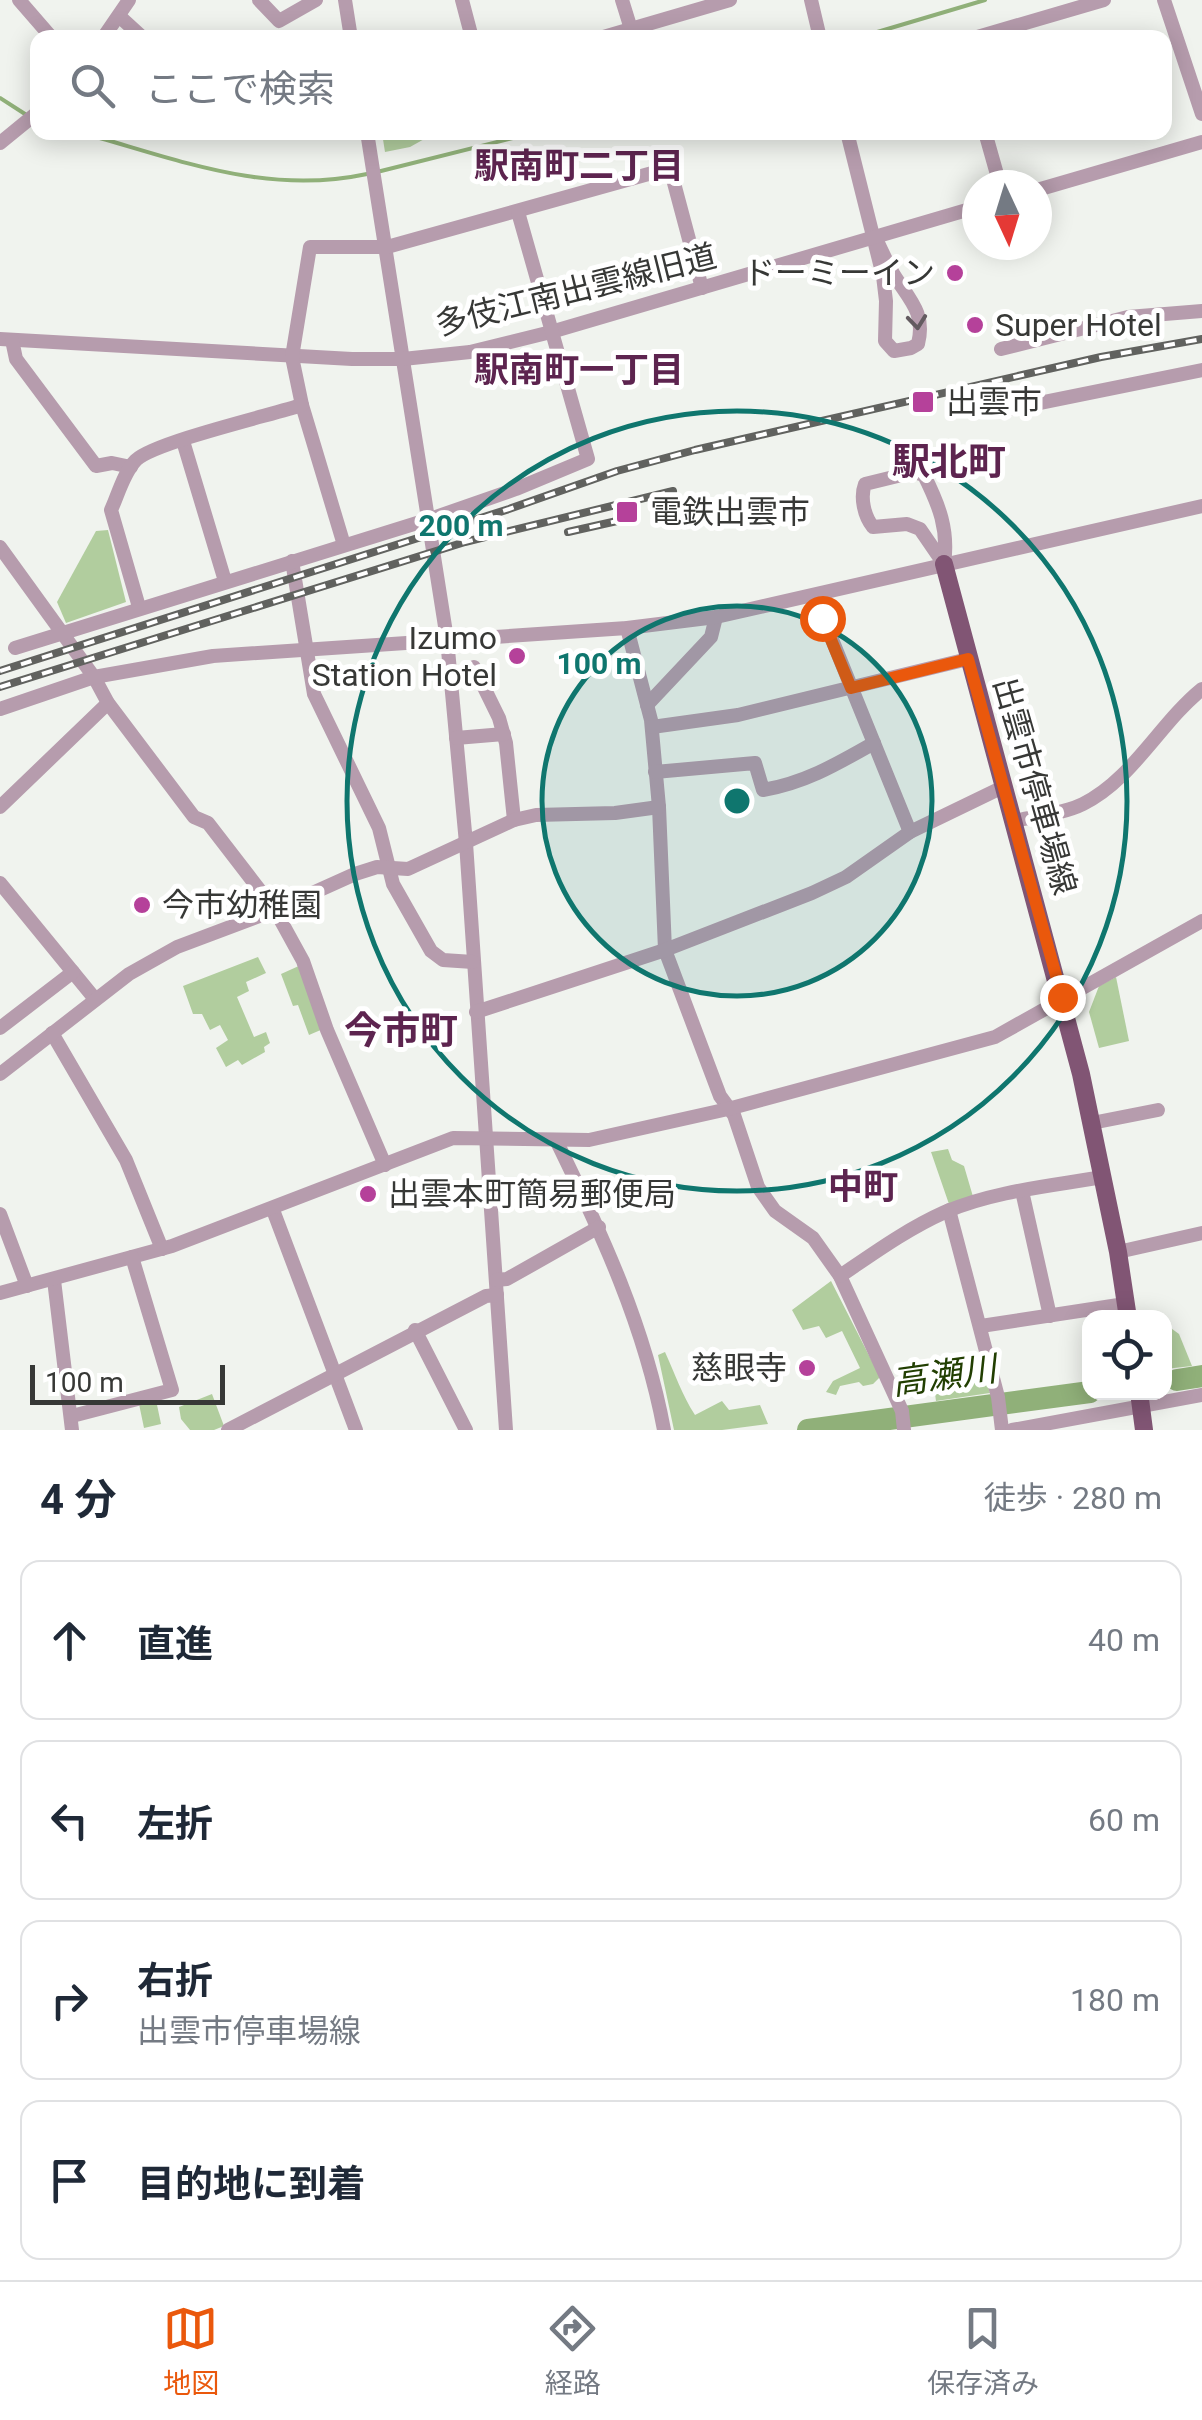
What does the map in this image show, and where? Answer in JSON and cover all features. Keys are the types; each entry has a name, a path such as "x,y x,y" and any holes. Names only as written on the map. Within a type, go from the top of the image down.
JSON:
{"main road":[{"name":"出雲市停車場線","path":"944,564 1062,997 1092,1123 1126,1310"},
{"path":"1140,1400 1144,1430"}],"street":[{"path":"20,0 45,30"},
{"path":"109,30 129,0"},
{"path":"260,0 278,21 316,0"},
{"path":"345,0 350,30"},
{"path":"462,0 470,30"},
{"path":"622,0 631,28"},
{"path":"625,30 730,0"},
{"path":"810,0 818,30"},
{"path":"1001,30 1104,0"},
{"path":"1164,0 1202,114"},
{"path":"119,16 134,30"},
{"path":"0,143 30,119"},
{"path":"368,140 447,639 466,842 506,1430"},
{"path":"848,140 875,237 886,301 884,341 894,350 911,348 918,344 921,331 919,313 875,237"},
{"path":"987,140 996,170"},
{"path":"1052,186 1202,142"},
{"path":"344,545 302,405 292,357 310,247 387,248 670,168 702,288"},
{"name":"多伎江南出雲線旧道","path":"6,339 292,357 404,358 470,352 551,332 962,211"},
{"path":"14,648 430,519 588,459 518,212"},
{"path":"1000,349 1128,318 1202,311"},
{"path":"6,339 96,466 112,463 131,467"},
{"path":"1000,412 1202,370"},
{"path":"139,607 111,510 138,457 302,405"},
{"path":"183,440 225,580"},
{"path":"914,472 924,474 948,541 944,564 920,529 907,524 872,526 867,520 862,493 865,484 914,472"},
{"path":"0,709 94,677 212,656 627,628 716,617 1202,506"},
{"path":"0,547 94,677 108,703 194,816 208,822 275,910 304,961 328,1030 385,1165"},
{"path":"292,561 314,694 379,828 394,884 431,951 443,960 473,962"},
{"path":"814,595 910,832"},
{"path":"647,705 711,638 716,617"},
{"path":"627,628 652,727 666,950 720,1096 734,1115 758,1187 775,1211 813,1238 840,1276 902,1412 904,1430"},
{"path":"652,727 738,715 968,659"},
{"path":"474,667 504,734 514,820"},
{"path":"1014,821 1080,806 1106,790 1202,689"},
{"path":"0,807 108,703"},
{"path":"456,738 504,734"},
{"path":"655,772 755,763 762,790 790,786 824,772 874,743"},
{"path":"476,1012 666,950 846,877 910,832 1003,787"},
{"path":"0,1074 96,999 177,947 275,910 354,874 392,867 408,869 514,820 536,815 659,807"},
{"path":"0,883 96,999"},
{"path":"0,1293 162,1249 453,1138 589,1140 728,1109 994,1037 1202,921"},
{"path":"0,1028 73,972"},
{"path":"52,1034 126,1160 162,1249"},
{"path":"1092,1123 1158,1110"},
{"path":"556,1140 599,1227 641,1332 664,1430"},
{"path":"840,1276 903,1233 949,1210 1022,1191 1103,1177"},
{"path":"1022,1191 1050,1316"},
{"path":"272,1210 356,1430"},
{"path":"949,1210 981,1326 1002,1430"},
{"path":"0,1214 27,1286"},
{"path":"228,1430 486,1296 507,1279 599,1227"},
{"path":"1118,1252 1202,1233"},
{"path":"54,1280 72,1423 172,1390 132,1258"},
{"path":"981,1326 1082,1314"},
{"path":"416,1330 466,1430"},
{"path":"1172,1397 1202,1395"},
{"path":"1012,1430 1140,1400"}],"green space":[{"path":"383,140 422,140 410,147 385,152"},
{"path":"108,530 126,602 66,623 57,602 96,531"},
{"path":"258,957 266,973 246,982 249,991 237,997 254,1037 266,1032 270,1043 264,1047 265,1052 242,1065 238,1060 226,1067 216,1048 228,1040 220,1025 210,1030 202,1014 193,1014 183,986"},
{"path":"301,965 323,1029 309,1035 281,974"},
{"path":"1116,977 1129,1041 1099,1048 1089,1012 1099,986"},
{"path":"948,1149 952,1160 964,1166 974,1200 950,1207 931,1152"},
{"path":"831,1281 880,1377 873,1384 840,1386 836,1395 826,1392 833,1381 860,1368 842,1331 826,1338 819,1326 803,1330 792,1310"},
{"path":"1172,1329 1179,1334 1192,1366 1172,1368"},
{"path":"665,1352 695,1415 722,1401 729,1410 760,1405 768,1424 722,1430 674,1430 658,1355"},
{"path":"974,1353 990,1393 936,1401 934,1387 943,1366"},
{"path":"212,1394 224,1426 190,1430 181,1419 179,1407"},
{"path":"156,1400 161,1424 144,1428 139,1404"}],"waterway":[{"path":"884,30 985,0"},
{"path":"0,98 25,114"},
{"path":"107,140 186,163 257,177 293,181 367,174"},
{"path":"377,172 505,140"},
{"name":"高瀬川","path":"1177,1380 1202,1376"},
{"name":"高瀬川","path":"808,1430 1082,1393"}],"railway":[{"path":"0,671 617,471 1101,357 1202,339"},
{"path":"0,687 465,542 673,491"},
{"path":"568,532 617,521"}],"place":[{"name":"ドーミーイン","path":"955,273"},
{"name":"Super Hotel","path":"975,325"},
{"name":"出雲市","path":"923,402"},
{"name":"電鉄出雲市","path":"627,512"},
{"name":"Izumo Station Hotel","path":"517,656"},
{"name":"今市幼稚園","path":"142,905"},
{"name":"出雲本町簡易郵便局","path":"368,1194"},
{"name":"慈眼寺","path":"807,1368"}],"district":[{"name":"駅南町二丁目","path":"579,166"},
{"name":"駅南町一丁目","path":"579,370"},
{"name":"駅北町","path":"949,462"},
{"name":"今市町","path":"401,1031"},
{"name":"中町","path":"863,1187"}],"route":[{"path":"822,618 851,688 968,659 1062,997"}]}
